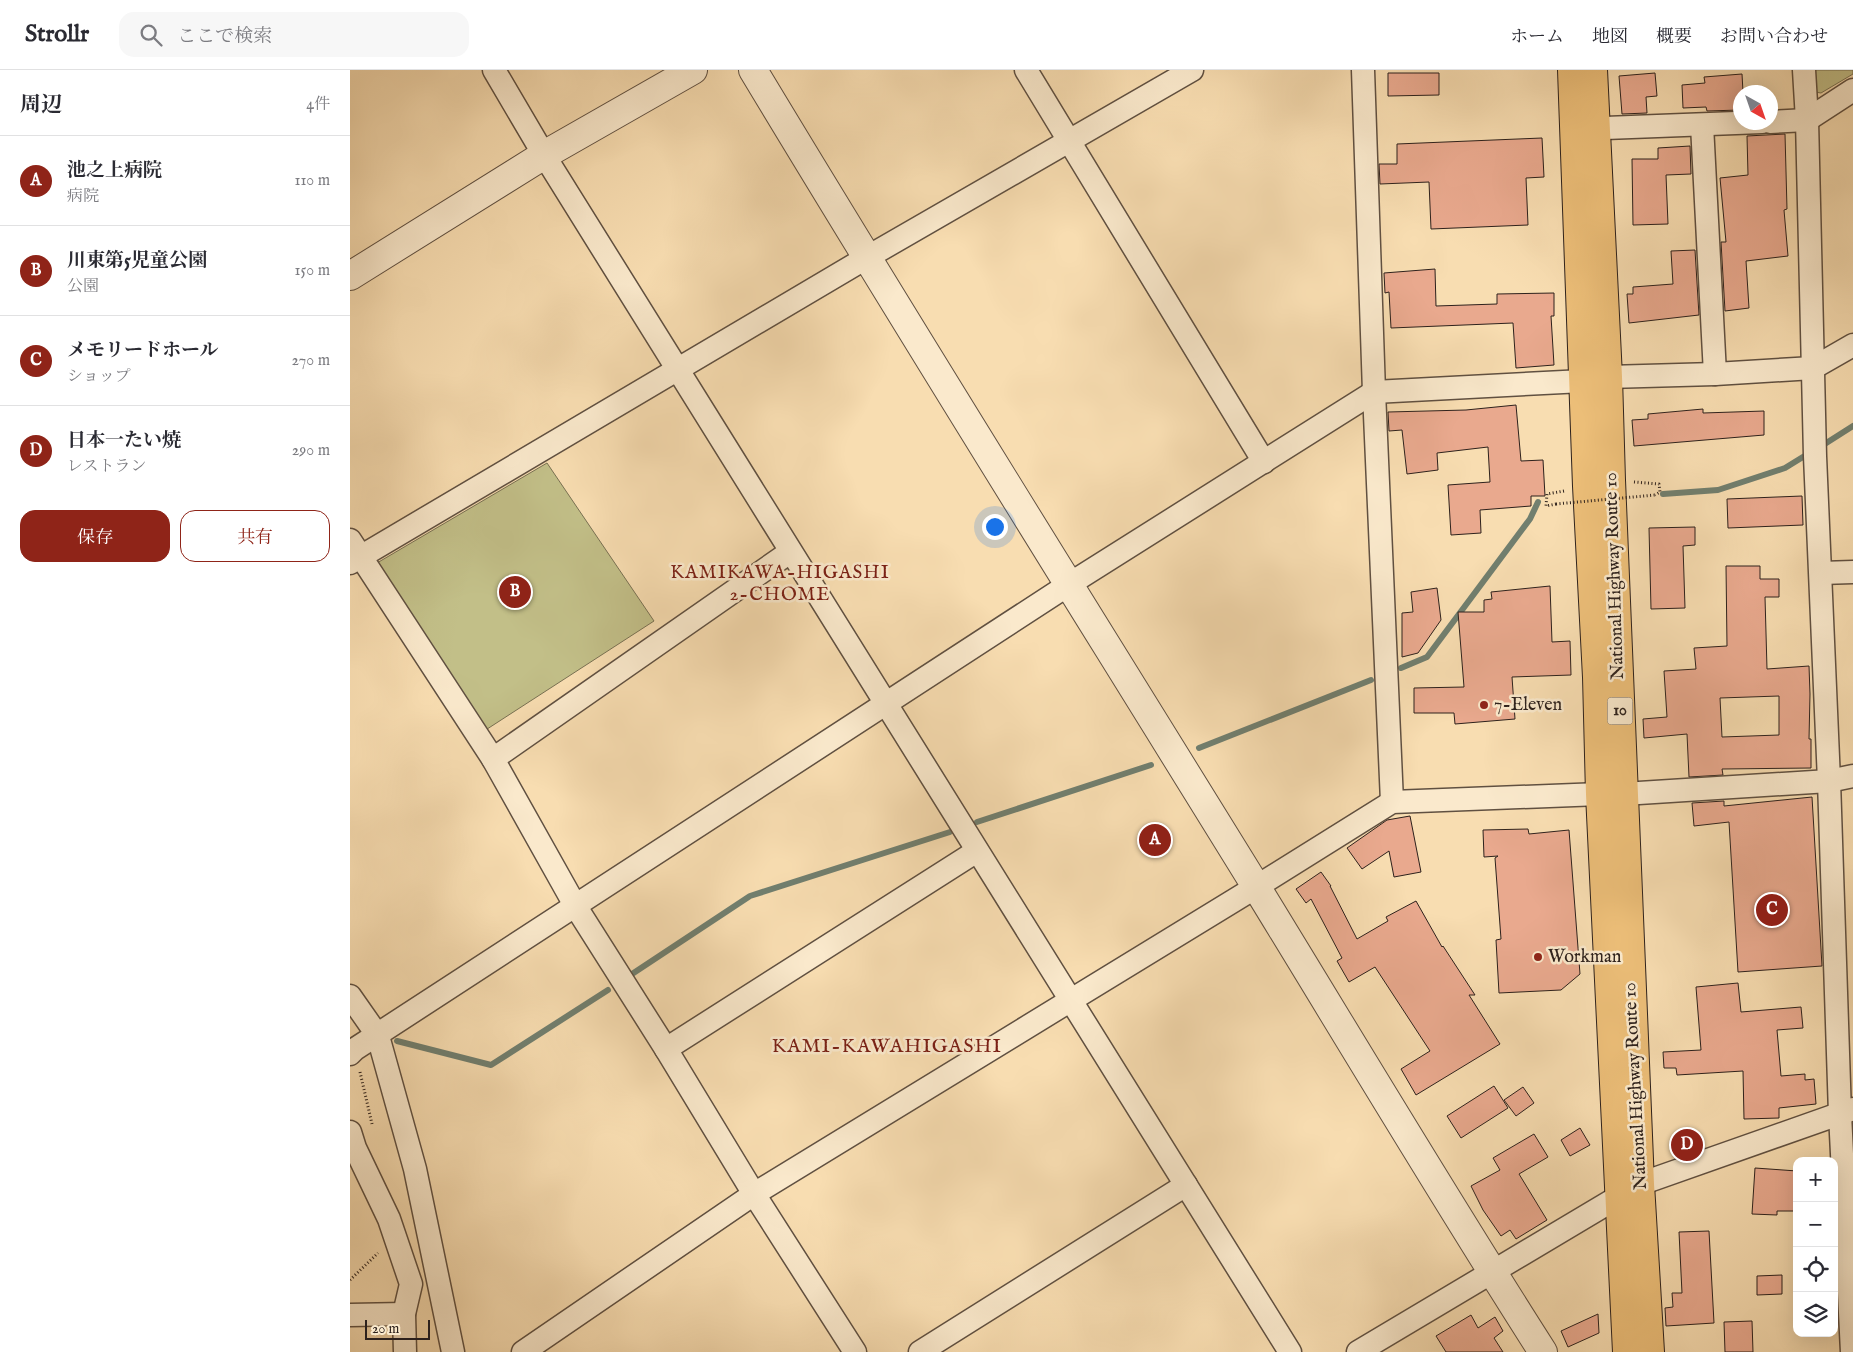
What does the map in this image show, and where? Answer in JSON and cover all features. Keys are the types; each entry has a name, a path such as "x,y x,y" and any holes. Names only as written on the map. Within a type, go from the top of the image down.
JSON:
{"highway":[{"name":"National Highway Route 10","path":"1572,70 1585,128 1596,379 1599,483 1597,677 1612,794 1630,1189 1628,1352"},
{"name":"National Highway Route 10","path":"1585,128 1594,70"},
{"name":"National Highway Route 10","path":"1630,1189 1650,1352"}],"street":[{"path":"494,70 544,155 679,370 790,552 1290,1352"},
{"path":"350,276 544,155 693,70"},
{"path":"753,70 866,258 1543,1352"},
{"path":"1026,70 1264,462"},
{"path":"855,1352 754,1194 666,1049 576,907 493,760 354,554 679,370 866,258 1192,70"},
{"path":"1363,70 1374,392 1392,802"},
{"path":"1804,70 1807,120 1815,456 1846,1111 1852,1352"},
{"path":"1778,122 1807,120 1853,90"},
{"path":"1585,128 1733,124"},
{"path":"1702,126 1715,374"},
{"path":"350,1054 1068,585 1374,392 1813,368 1853,345"},
{"path":"493,760 790,552"},
{"path":"1821,572 1853,572"},
{"path":"523,1352 754,1194 1392,802 1612,794 1829,781 1853,776"},
{"path":"666,1049 977,851"},
{"path":"350,996 378,1036 415,1169 453,1352"},
{"path":"1358,1352 1630,1189 1846,1111"},
{"path":"350,1132 355,1148 385,1210 411,1284 404,1314 405,1352"},
{"path":"920,1352 1186,1185"},
{"path":"350,1315 404,1314"}],"path":[{"path":"1599,483 1658,484 1660,492 1655,495 1546,506 1547,494 1599,483"},
{"path":"350,1280 395,1237"}],"shaded area":[{"path":"1808,70 1853,70 1853,74 1821,93 1809,91"},
{"path":"547,463 654,621 481,733 377,563"}],"building":[{"path":"1388,73 1439,73 1439,95 1388,96"},
{"path":"1655,73 1657,96 1646,97 1647,113 1622,114 1619,76"},
{"path":"1742,74 1743,85 1733,85 1733,110 1707,111 1706,107 1683,108 1682,85 1705,83 1704,77"},
{"path":"1785,134 1787,209 1784,210 1788,256 1746,261 1749,308 1725,311 1721,242 1726,242 1720,178 1748,175 1747,136"},
{"path":"1542,138 1544,177 1526,178 1528,225 1431,229 1429,182 1380,184 1379,164 1397,164 1397,144"},
{"path":"1690,146 1691,174 1666,175 1668,224 1633,225 1632,159 1658,159 1658,148"},
{"path":"1695,250 1699,315 1629,323 1627,294 1633,294 1633,287 1673,284 1671,251"},
{"path":"1435,269 1436,306 1497,304 1497,294 1554,293 1554,316 1551,316 1554,365 1516,368 1513,323 1391,328 1389,292 1385,293 1384,273"},
{"path":"1516,405 1521,461 1543,460 1545,496 1531,496 1531,506 1480,510 1481,533 1451,535 1448,485 1490,482 1488,447 1437,453 1438,470 1407,474 1402,430 1389,431 1388,412 1466,410"},
{"path":"1703,409 1703,413 1764,411 1764,435 1634,446 1632,420 1648,419 1648,414"},
{"path":"1802,496 1803,525 1728,528 1727,499"},
{"path":"1695,527 1695,545 1683,546 1685,608 1651,609 1649,528"},
{"path":"1726,566 1760,566 1760,579 1779,579 1779,597 1765,597 1767,669 1809,666 1811,768 1722,769 1723,775 1689,777 1687,734 1644,738 1643,719 1667,717 1664,671 1696,669 1694,648 1727,646","holes":["1779,696 1779,735 1722,737 1720,698"]},
{"path":"1550,586 1552,642 1570,641 1571,675 1512,677 1515,719 1455,724 1454,713 1414,713 1414,688 1464,687 1458,612 1484,612 1484,600 1492,599 1491,592"},
{"path":"1437,588 1441,620 1418,653 1402,657 1402,613 1413,612 1411,592"},
{"path":"1812,797 1822,966 1738,972 1729,822 1694,826 1692,803 1724,801 1724,806"},
{"path":"1410,816 1421,872 1394,877 1389,851 1362,869 1347,848 1387,820"},
{"path":"1528,829 1529,834 1569,830 1580,974 1561,990 1499,993 1496,940 1501,939 1495,858 1498,856 1484,857 1483,830"},
{"path":"1321,872 1331,886 1357,939 1388,921 1386,917 1416,901 1442,947 1475,995 1469,995 1500,1044 1416,1095 1401,1069 1430,1051 1375,967 1349,982 1337,961 1342,958 1311,899 1306,903 1296,889"},
{"path":"1738,983 1741,1012 1801,1007 1803,1028 1777,1030 1781,1076 1805,1074 1805,1080 1814,1079 1816,1104 1779,1108 1779,1118 1744,1119 1743,1071 1677,1075 1676,1068 1664,1068 1663,1052 1701,1050 1696,987"},
{"path":"1494,1086 1508,1108 1461,1138 1447,1116"},
{"path":"1523,1087 1534,1103 1516,1116 1504,1100"},
{"path":"1580,1128 1590,1145 1570,1156 1561,1140"},
{"path":"1534,1134 1548,1157 1519,1174 1547,1220 1516,1239 1510,1230 1501,1236 1483,1210 1471,1186 1500,1170 1493,1158"},
{"path":"1755,1168 1793,1171 1793,1211 1777,1211 1777,1215 1752,1214"},
{"path":"1709,1231 1714,1323 1666,1326 1665,1308 1673,1307 1672,1293 1682,1293 1679,1232"},
{"path":"1782,1275 1782,1294 1757,1295 1757,1276"},
{"path":"1598,1314 1599,1333 1568,1347 1561,1331"},
{"path":"1471,1315 1478,1328 1495,1317 1503,1331 1494,1338 1503,1352 1446,1352 1436,1336"},
{"path":"1752,1321 1753,1352 1725,1352 1724,1322"}],"waterway":[{"path":"1820,447 1853,426"},
{"path":"1663,494 1718,490 1785,468 1811,452"},
{"path":"1401,668 1427,657 1530,519 1538,502"},
{"path":"1199,748 1371,680"},
{"path":"977,822 1151,765"},
{"path":"632,974 750,896 950,832"},
{"path":"397,1041 491,1065 608,990"}],"place":[{"name":"川東第5児童公園","path":"515,592"},
{"name":"7-Eleven","path":"1484,705"},
{"name":"池之上病院","path":"1155,840"},
{"name":"メモリードホール","path":"1772,910"},
{"name":"Workman","path":"1538,957"},
{"name":"日本一たい焼","path":"1687,1145"}],"district":[{"name":"KAMIKAWA-HIGASHI 2-CHOME","path":"780,584"},
{"name":"KAMI-KAWAHIGASHI","path":"887,1046"}]}
